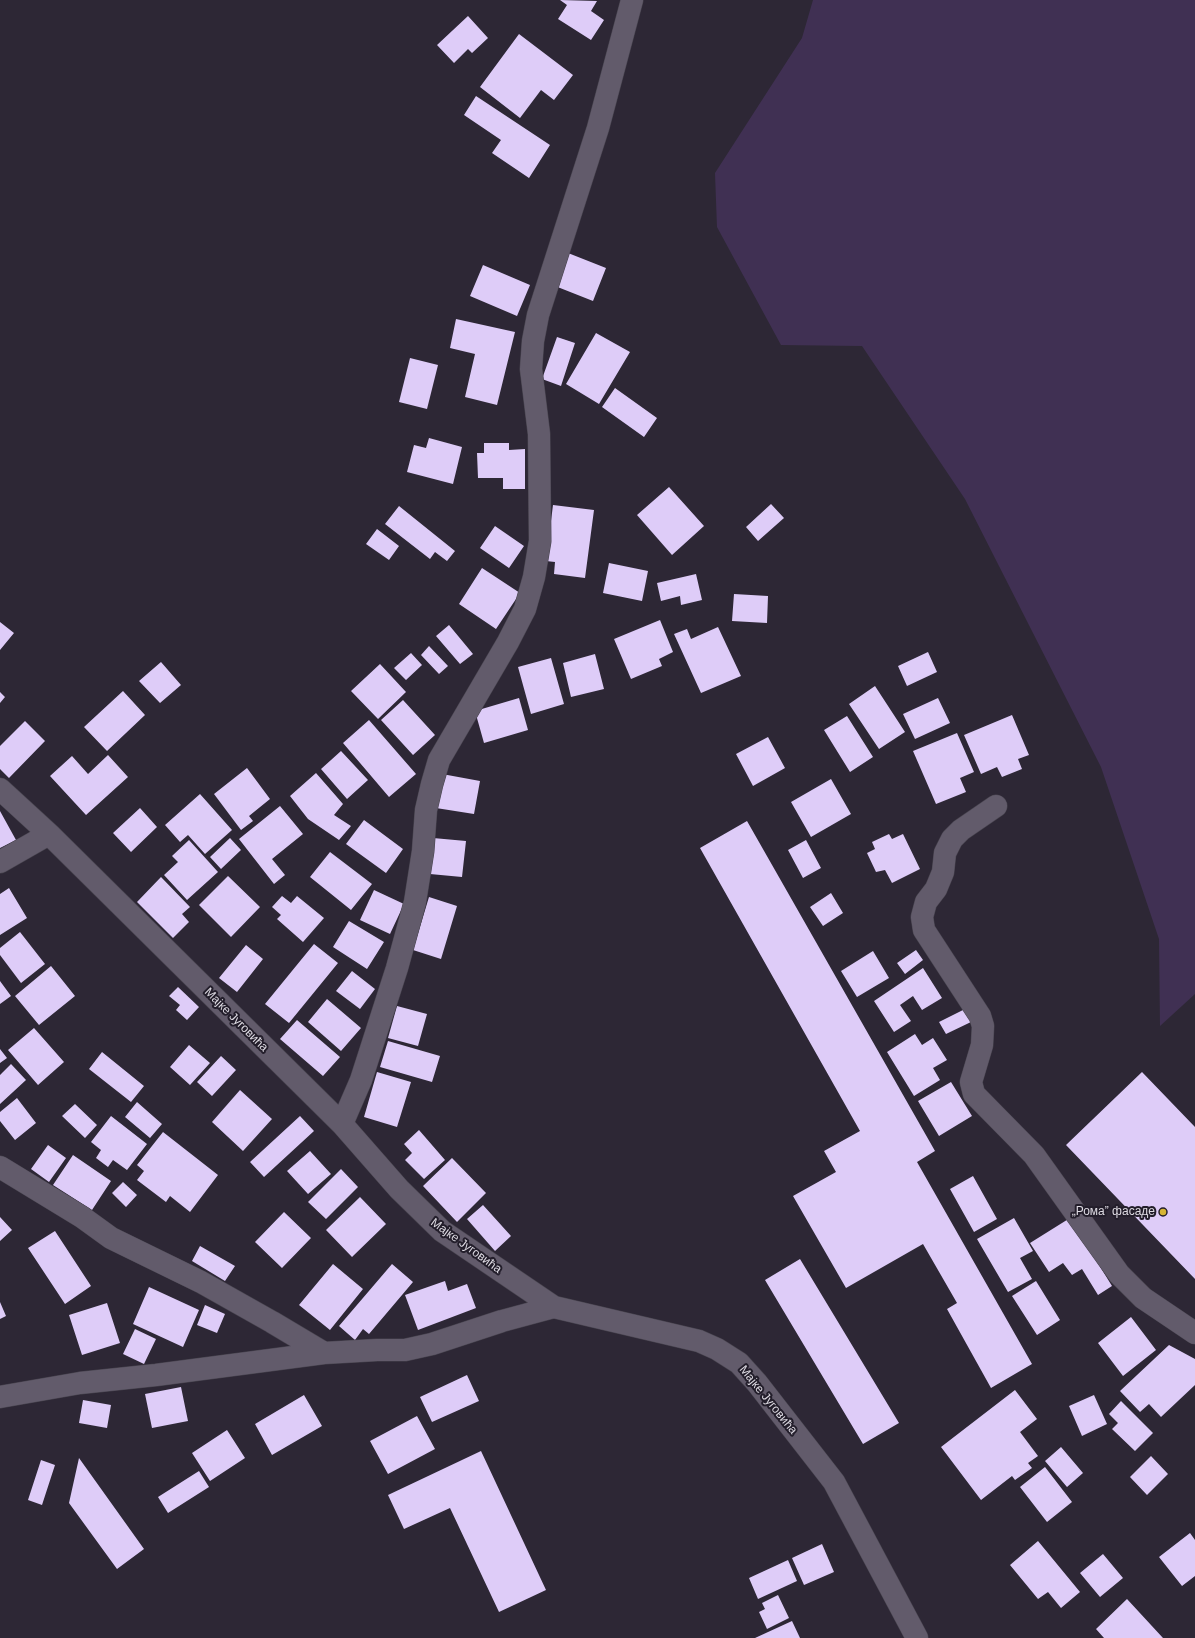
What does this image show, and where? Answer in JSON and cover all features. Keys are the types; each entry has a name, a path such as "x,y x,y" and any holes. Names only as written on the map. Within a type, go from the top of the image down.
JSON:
{"street":[{"path":"342,1124 361,1080 397,968 415,902 423,851 426,810 439,760 508,642 525,609 534,577 540,541 539,434 531,369 537,322 598,128 632,0"},
{"name":"Мајке Југовића","path":"0,789 49,834 342,1124 399,1189 442,1231 554,1307 699,1341 717,1349 739,1364 757,1383 834,1482 916,1638"},
{"path":"996,806 961,830 952,839 944,853 943,872 936,889 926,902 922,917 924,930 980,1016 983,1026 982,1045 970,1082 974,1094 1034,1155 1119,1274 1143,1298 1195,1333"},
{"path":"0,862 49,834"},
{"path":"0,1167 82,1217 111,1238 201,1282 324,1353"},
{"path":"0,1397 80,1383 262,1362 324,1353 405,1350 432,1344 502,1321 554,1307"},
{"path":"262,1362 273,1346 275,1335 272,1322"}],"shaded area":[{"path":"813,0 1195,0 1195,994 1160,1026 1159,939 1101,767 965,499 862,346 781,345 717,227 715,173 802,38"}],"building":[{"path":"560,0 597,1 591,11 604,20 591,40 558,19 567,5"},
{"path":"468,16 488,38 472,53 468,49 454,63 437,45"},
{"path":"519,34 573,75 554,100 541,90 520,118 480,87"},
{"path":"476,96 550,145 529,178 492,153 501,140 464,115"},
{"path":"568,253 606,268 593,301 555,286"},
{"path":"483,265 530,285 517,316 470,296"},
{"path":"456,319 515,332 497,405 465,397 475,354 450,348"},
{"path":"596,333 630,352 599,404 566,384"},
{"path":"557,337 575,343 561,386 542,379"},
{"path":"410,358 438,365 427,409 399,402"},
{"path":"615,388 657,418 644,437 602,407"},
{"path":"429,438 462,447 453,484 407,472 414,445 426,448"},
{"path":"484,443 509,443 509,450 525,449 525,489 503,489 503,478 478,478 477,453 484,453"},
{"path":"669,487 704,526 672,555 637,515"},
{"path":"771,504 784,518 758,541 746,527"},
{"path":"553,505 594,510 585,578 554,574 555,562 546,561"},
{"path":"399,506 455,551 447,561 435,552 430,559 385,524"},
{"path":"495,526 524,546 509,568 480,548"},
{"path":"377,529 399,546 389,560 366,544"},
{"path":"609,563 648,571 642,601 603,593"},
{"path":"482,568 520,593 496,629 459,604"},
{"path":"696,574 702,600 681,605 680,596 661,601 657,583"},
{"path":"734,594 768,596 767,623 732,621"},
{"path":"660,620 673,652 659,659 662,666 631,679 614,639"},
{"path":"0,622 14,633 0,650"},
{"path":"449,625 473,654 460,664 436,636"},
{"path":"718,627 741,676 701,693 674,634 687,629 691,639"},
{"path":"429,646 448,666 439,674 421,655"},
{"path":"928,652 937,672 907,686 898,666"},
{"path":"411,653 422,665 406,680 394,668"},
{"path":"595,654 604,689 571,697 563,663"},
{"path":"551,658 564,704 531,714 518,667"},
{"path":"161,662 181,685 160,703 139,681"},
{"path":"380,664 406,692 378,719 351,691"},
{"path":"875,686 905,732 879,749 849,704"},
{"path":"123,691 145,715 107,751 84,727"},
{"path":"0,692 5,697 0,703"},
{"path":"519,698 528,730 484,743 475,711"},
{"path":"938,698 950,723 915,739 903,714"},
{"path":"403,700 435,735 413,755 381,720"},
{"path":"1012,715 1029,755 1018,759 1022,769 1002,777 997,767 981,774 964,735"},
{"path":"847,716 873,757 850,772 824,730"},
{"path":"369,720 416,774 389,797 343,743"},
{"path":"25,721 45,741 9,778 0,769 0,746"},
{"path":"957,733 974,772 960,778 966,792 936,804 913,751"},
{"path":"768,737 785,768 753,786 736,754"},
{"path":"341,751 368,780 347,799 321,769"},
{"path":"108,755 128,777 86,815 50,776 72,756 88,774"},
{"path":"247,768 270,799 249,816 253,821 241,830 214,794"},
{"path":"316,773 343,804 334,815 351,826 339,840 308,819 290,796"},
{"path":"442,774 480,781 474,814 436,808"},
{"path":"831,779 851,814 811,837 791,802"},
{"path":"200,794 232,830 205,854 188,835 180,842 165,825"},
{"path":"280,806 303,834 272,859 285,875 274,884 239,839"},
{"path":"140,808 157,827 131,852 113,833"},
{"path":"0,811 16,840 0,848"},
{"path":"364,820 403,849 386,873 346,844"},
{"path":"747,821 935,1151 917,1162 1032,1364 991,1388 947,1309 957,1303 923,1244 846,1288 793,1196 836,1172 824,1151 860,1131 700,848"},
{"path":"889,834 892,839 903,834 920,869 892,883 885,870 876,872 867,853 875,849 872,842"},
{"path":"230,838 241,850 221,869 210,857"},
{"path":"433,838 466,841 462,877 430,874"},
{"path":"189,840 218,872 187,900 164,875 178,862 172,856"},
{"path":"806,840 821,868 803,878 788,850"},
{"path":"330,852 372,884 351,910 310,877"},
{"path":"228,876 260,907 231,937 199,905"},
{"path":"161,877 190,907 182,914 189,922 173,938 137,902"},
{"path":"9,888 27,918 0,935 0,894"},
{"path":"374,890 404,904 390,934 360,920"},
{"path":"831,893 843,913 823,926 810,907"},
{"path":"282,896 291,903 297,896 324,918 303,942 277,919 281,915 272,907"},
{"path":"429,897 457,906 441,959 413,950"},
{"path":"349,921 384,942 367,969 333,947"},
{"path":"20,932 45,964 21,983 0,955 0,948"},
{"path":"314,944 338,963 289,1023 265,1004"},
{"path":"246,945 263,959 237,992 219,978"},
{"path":"916,950 923,960 905,974 897,963"},
{"path":"873,951 889,978 857,997 841,971"},
{"path":"51,966 75,996 39,1025 15,996"},
{"path":"923,968 942,998 922,1010 913,996 900,1005 911,1021 894,1032 874,1001"},
{"path":"352,971 375,989 360,1009 336,991"},
{"path":"0,981 11,996 0,1004"},
{"path":"178,987 199,1007 187,1020 176,1010 180,1005 169,996"},
{"path":"327,999 361,1028 341,1051 308,1022"},
{"path":"397,1006 427,1014 418,1046 388,1038"},
{"path":"965,1009 971,1022 946,1034 939,1022"},
{"path":"297,1020 340,1057 323,1076 280,1039"},
{"path":"34,1028 64,1062 38,1085 8,1050"},
{"path":"915,1034 922,1045 933,1038 947,1060 933,1068 940,1080 914,1096 887,1052"},
{"path":"388,1041 440,1056 432,1082 380,1067"},
{"path":"189,1045 210,1063 190,1085 170,1067"},
{"path":"0,1049 7,1058 0,1063"},
{"path":"102,1052 144,1086 131,1102 89,1069"},
{"path":"221,1056 236,1070 212,1096 197,1082"},
{"path":"11,1064 26,1080 0,1104 0,1075"},
{"path":"377,1072 411,1082 397,1127 364,1117"},
{"name":"„Рома” фасаде","path":"1142,1072 1195,1127 1195,1279 1066,1145"},
{"path":"951,1082 972,1116 939,1136 918,1101"},
{"path":"240,1090 272,1119 243,1151 212,1122"},
{"path":"17,1098 36,1123 15,1140 0,1121 0,1112"},
{"path":"137,1102 162,1124 150,1138 125,1117"},
{"path":"75,1104 97,1125 85,1138 62,1116"},
{"path":"111,1116 147,1144 127,1170 113,1160 108,1167 96,1158 101,1150 91,1142"},
{"path":"300,1116 314,1131 264,1177 250,1162"},
{"path":"419,1130 445,1160 424,1179 405,1160 412,1153 404,1144"},
{"path":"163,1132 218,1175 190,1212 170,1196 166,1202 137,1180 144,1171 137,1165"},
{"path":"48,1145 66,1158 49,1182 31,1169"},
{"path":"310,1151 331,1174 308,1194 287,1171"},
{"path":"73,1155 111,1181 92,1210 53,1185"},
{"path":"452,1158 486,1193 457,1222 423,1186"},
{"path":"341,1169 358,1187 326,1219 308,1202"},
{"path":"973,1176 997,1219 974,1232 950,1189"},
{"path":"123,1182 137,1195 126,1207 112,1193"},
{"path":"360,1197 386,1224 352,1257 326,1230"},
{"path":"483,1205 511,1236 495,1251 467,1219"},
{"path":"284,1212 311,1238 282,1268 255,1242"},
{"path":"0,1217 12,1230 0,1241"},
{"path":"1014,1218 1033,1251 1020,1258 1032,1279 1008,1292 977,1239"},
{"path":"1070,1218 1112,1286 1098,1295 1082,1269 1072,1275 1063,1263 1049,1272 1030,1243"},
{"path":"55,1231 91,1286 65,1304 28,1248"},
{"path":"200,1246 235,1266 225,1281 192,1261"},
{"path":"800,1259 899,1423 863,1444 765,1280"},
{"path":"333,1264 363,1289 330,1330 299,1305"},
{"path":"392,1264 413,1282 369,1334 363,1329 355,1340 339,1326"},
{"path":"445,1281 448,1291 467,1284 476,1308 418,1330 405,1295"},
{"path":"1036,1281 1060,1320 1037,1335 1012,1296"},
{"path":"149,1287 199,1310 183,1347 133,1324"},
{"path":"0,1302 6,1316 0,1319"},
{"path":"107,1303 120,1343 82,1355 69,1315"},
{"path":"205,1305 225,1314 217,1333 197,1325"},
{"path":"1131,1317 1156,1350 1123,1376 1098,1343"},
{"path":"135,1329 156,1339 144,1364 123,1354"},
{"path":"1169,1345 1195,1359 1195,1385 1161,1417 1149,1404 1140,1412 1120,1391"},
{"path":"467,1375 479,1401 432,1422 420,1397"},
{"path":"181,1387 188,1421 152,1428 145,1394"},
{"path":"1015,1390 1037,1419 1020,1432 1038,1456 1028,1463 1032,1468 1015,1480 1012,1476 981,1500 941,1447"},
{"path":"304,1395 322,1426 272,1455 255,1424"},
{"path":"1094,1395 1107,1424 1082,1436 1069,1406"},
{"path":"83,1400 111,1405 107,1428 79,1423"},
{"path":"1121,1401 1153,1433 1135,1451 1112,1429 1118,1423 1109,1414"},
{"path":"417,1416 435,1449 388,1474 370,1441"},
{"path":"227,1430 245,1458 210,1481 192,1453"},
{"path":"1061,1447 1083,1473 1067,1487 1045,1461"},
{"path":"481,1451 546,1590 499,1612 450,1508 404,1529 388,1495"},
{"path":"1151,1456 1168,1474 1147,1495 1130,1477"},
{"path":"79,1458 144,1549 117,1569 69,1503"},
{"path":"41,1460 55,1465 42,1505 28,1500"},
{"path":"1045,1467 1072,1502 1047,1522 1020,1487"},
{"path":"199,1471 209,1487 168,1513 158,1497"},
{"path":"1190,1533 1195,1540 1195,1576 1182,1586 1159,1557"},
{"path":"1038,1541 1080,1592 1061,1608 1048,1592 1038,1599 1010,1565"},
{"path":"822,1544 834,1572 804,1585 792,1558"},
{"path":"1103,1554 1123,1578 1100,1597 1080,1573"},
{"path":"788,1560 797,1581 758,1599 749,1578"},
{"path":"778,1595 789,1618 767,1629 759,1612 765,1609 762,1603"},
{"path":"1127,1599 1163,1638 1104,1638 1096,1629"},
{"path":"792,1621 800,1638 755,1638"}],"place":[{"name":"„Рома” фасаде","path":"1163,1212"}]}
